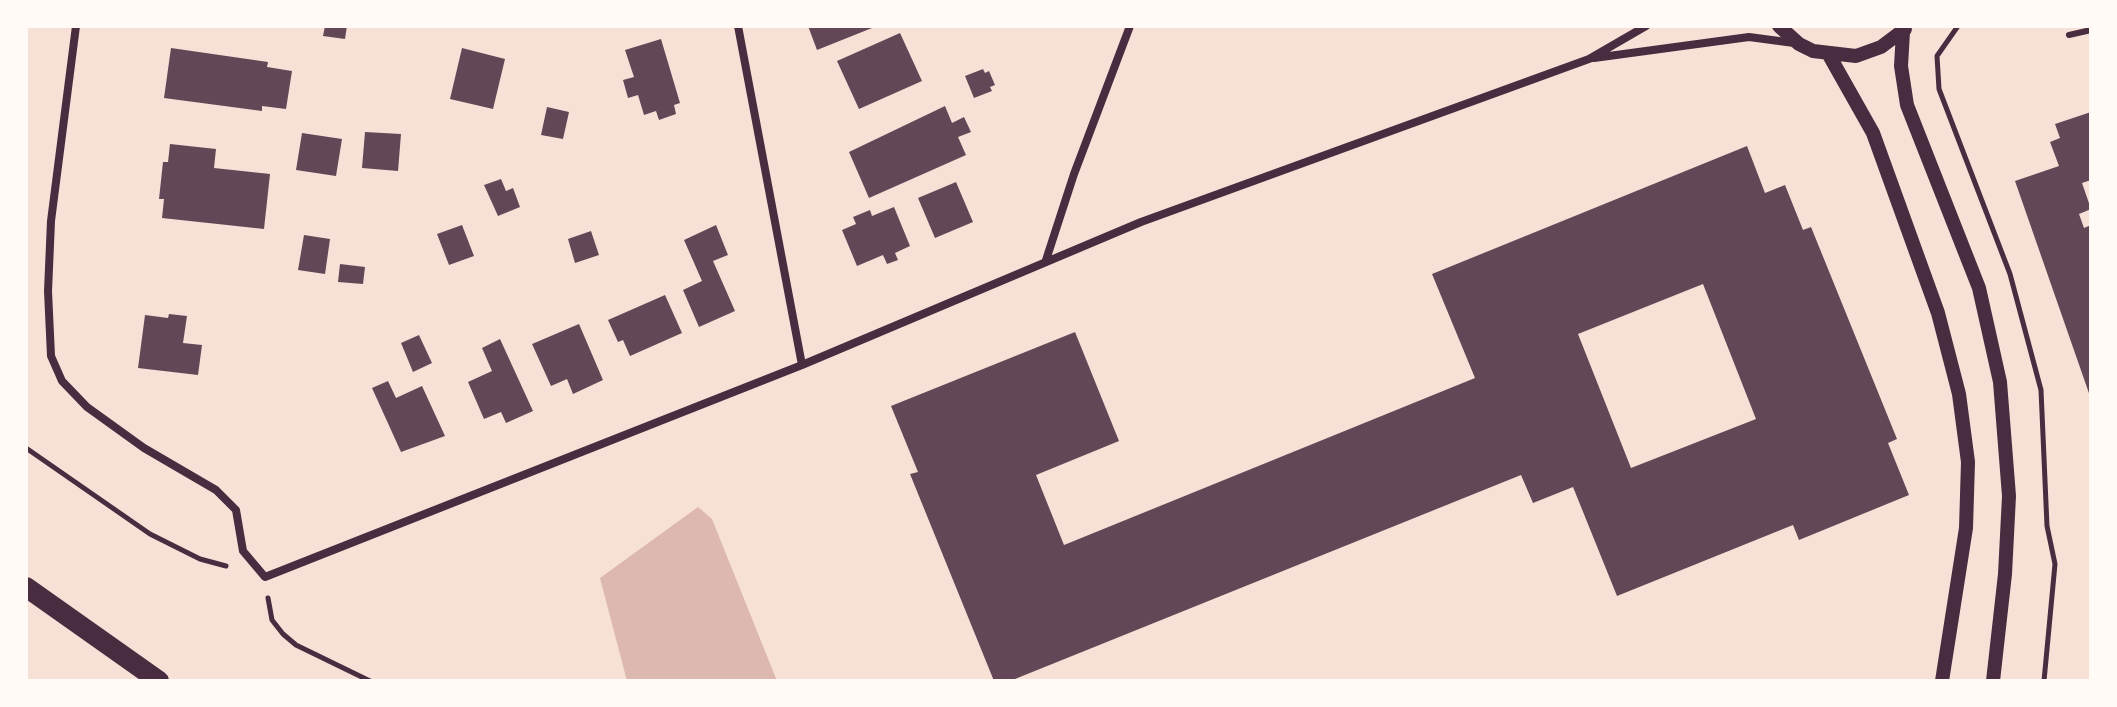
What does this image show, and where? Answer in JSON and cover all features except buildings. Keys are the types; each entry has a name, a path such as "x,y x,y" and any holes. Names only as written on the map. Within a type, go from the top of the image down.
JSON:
{"main road":[{"path":"26,587 159,681"}],"street":[{"path":"76,26 51,221 48,291 51,356 62,381 87,407 144,448 216,490 236,510 243,551 265,577 802,365 1046,260 1295,163 1589,59 1646,26"},
{"path":"738,26 802,365"},
{"path":"1046,260 1074,174 1130,26"},
{"path":"1779,26 1799,44"},
{"path":"1589,59 1749,37 1770,37 1829,55 1856,56 1881,47 1905,29"},
{"path":"1905,29 1901,66 1907,105 1979,288 2000,382 2009,496 2005,574 1993,681"},
{"path":"1829,55 1873,133 1938,313 1959,394 1968,462 1966,528 1942,681"}],"lane":[{"path":"2069,35 2091,30"}],"path":[{"path":"26,448 150,534 200,559 265,577 272,620 283,634 296,645 370,681"},
{"path":"2044,681 2055,564"}],"shaded area":[{"path":"698,507 712,519 777,681 627,681 600,578"}]}
